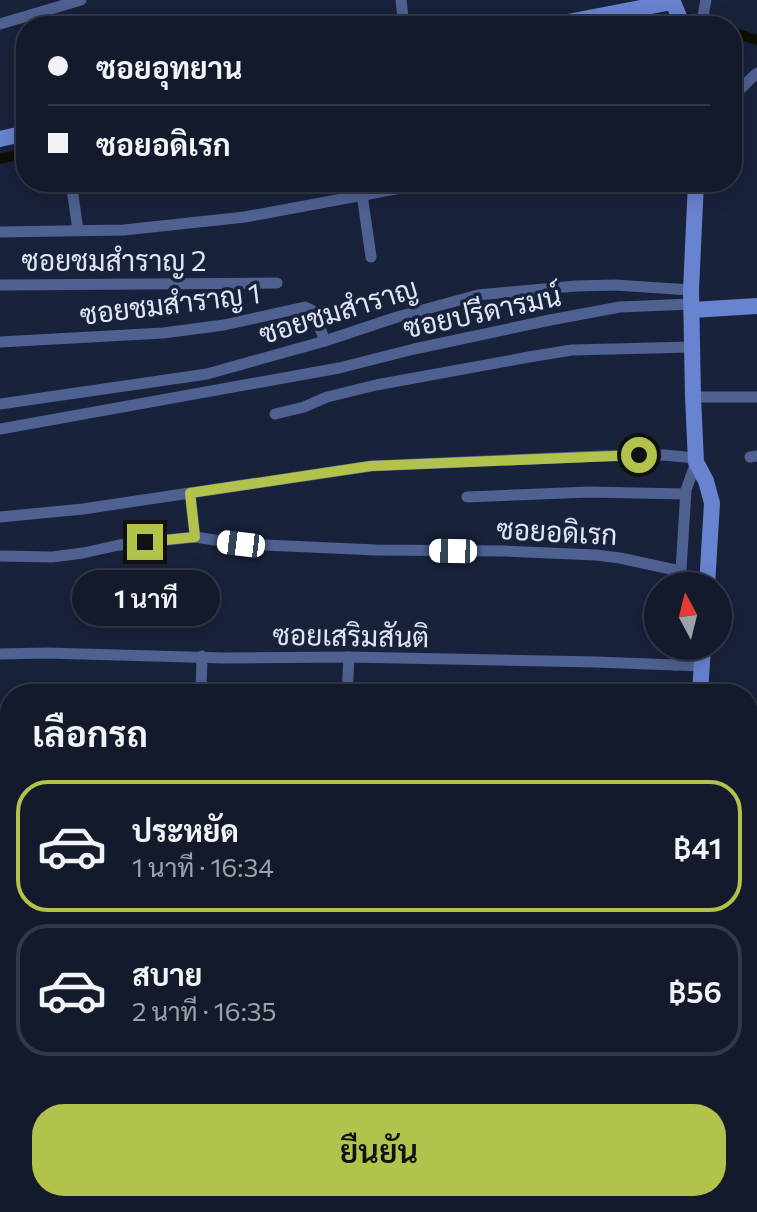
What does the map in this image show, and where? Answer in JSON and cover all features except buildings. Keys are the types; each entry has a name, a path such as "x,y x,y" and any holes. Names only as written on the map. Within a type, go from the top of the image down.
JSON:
{"street":[{"path":"27,16 81,0"},
{"path":"597,16 672,1"},
{"path":"742,87 757,73"},
{"path":"72,192 78,230"},
{"path":"0,232 124,230 245,217 372,192"},
{"path":"680,571 685,494 696,460 692,347 696,192"},
{"path":"362,194 371,257"},
{"name":"ซอยชมสำราญ 2","path":"0,285 277,283"},
{"name":"ซอยชมสำราญ","path":"0,404 207,374 478,295 615,285 692,301"},
{"path":"692,301 757,306"},
{"name":"ซอยปรีดารมน์","path":"0,429 339,368 414,349 606,310 692,301"},
{"name":"ซอยชมสำราญ 1","path":"0,342 163,333 224,325 305,307 313,311 325,341"},
{"path":"275,414 376,385 572,350 692,347"},
{"path":"693,397 757,397"},
{"path":"0,517 83,509 395,464 639,455 696,460"},
{"path":"696,460 712,503 708,572"},
{"path":"467,497 589,492 685,494"},
{"path":"190,493 195,537"},
{"name":"ซอยอดิเรก","path":"0,556 52,557 119,545 195,537 241,544 596,555 680,571"},
{"name":"ซอยเสริมสันติ","path":"0,654 349,657 702,666"},
{"path":"201,684 202,656"},
{"path":"348,684 349,657"},
{"path":"676,660 676,665"},
{"path":"701,684 702,660"}],"waterway":[{"path":"742,35 757,40"},
{"path":"0,159 16,155"}],"route":[{"path":"145,542 195,537 190,493 371,466 639,455"}]}
